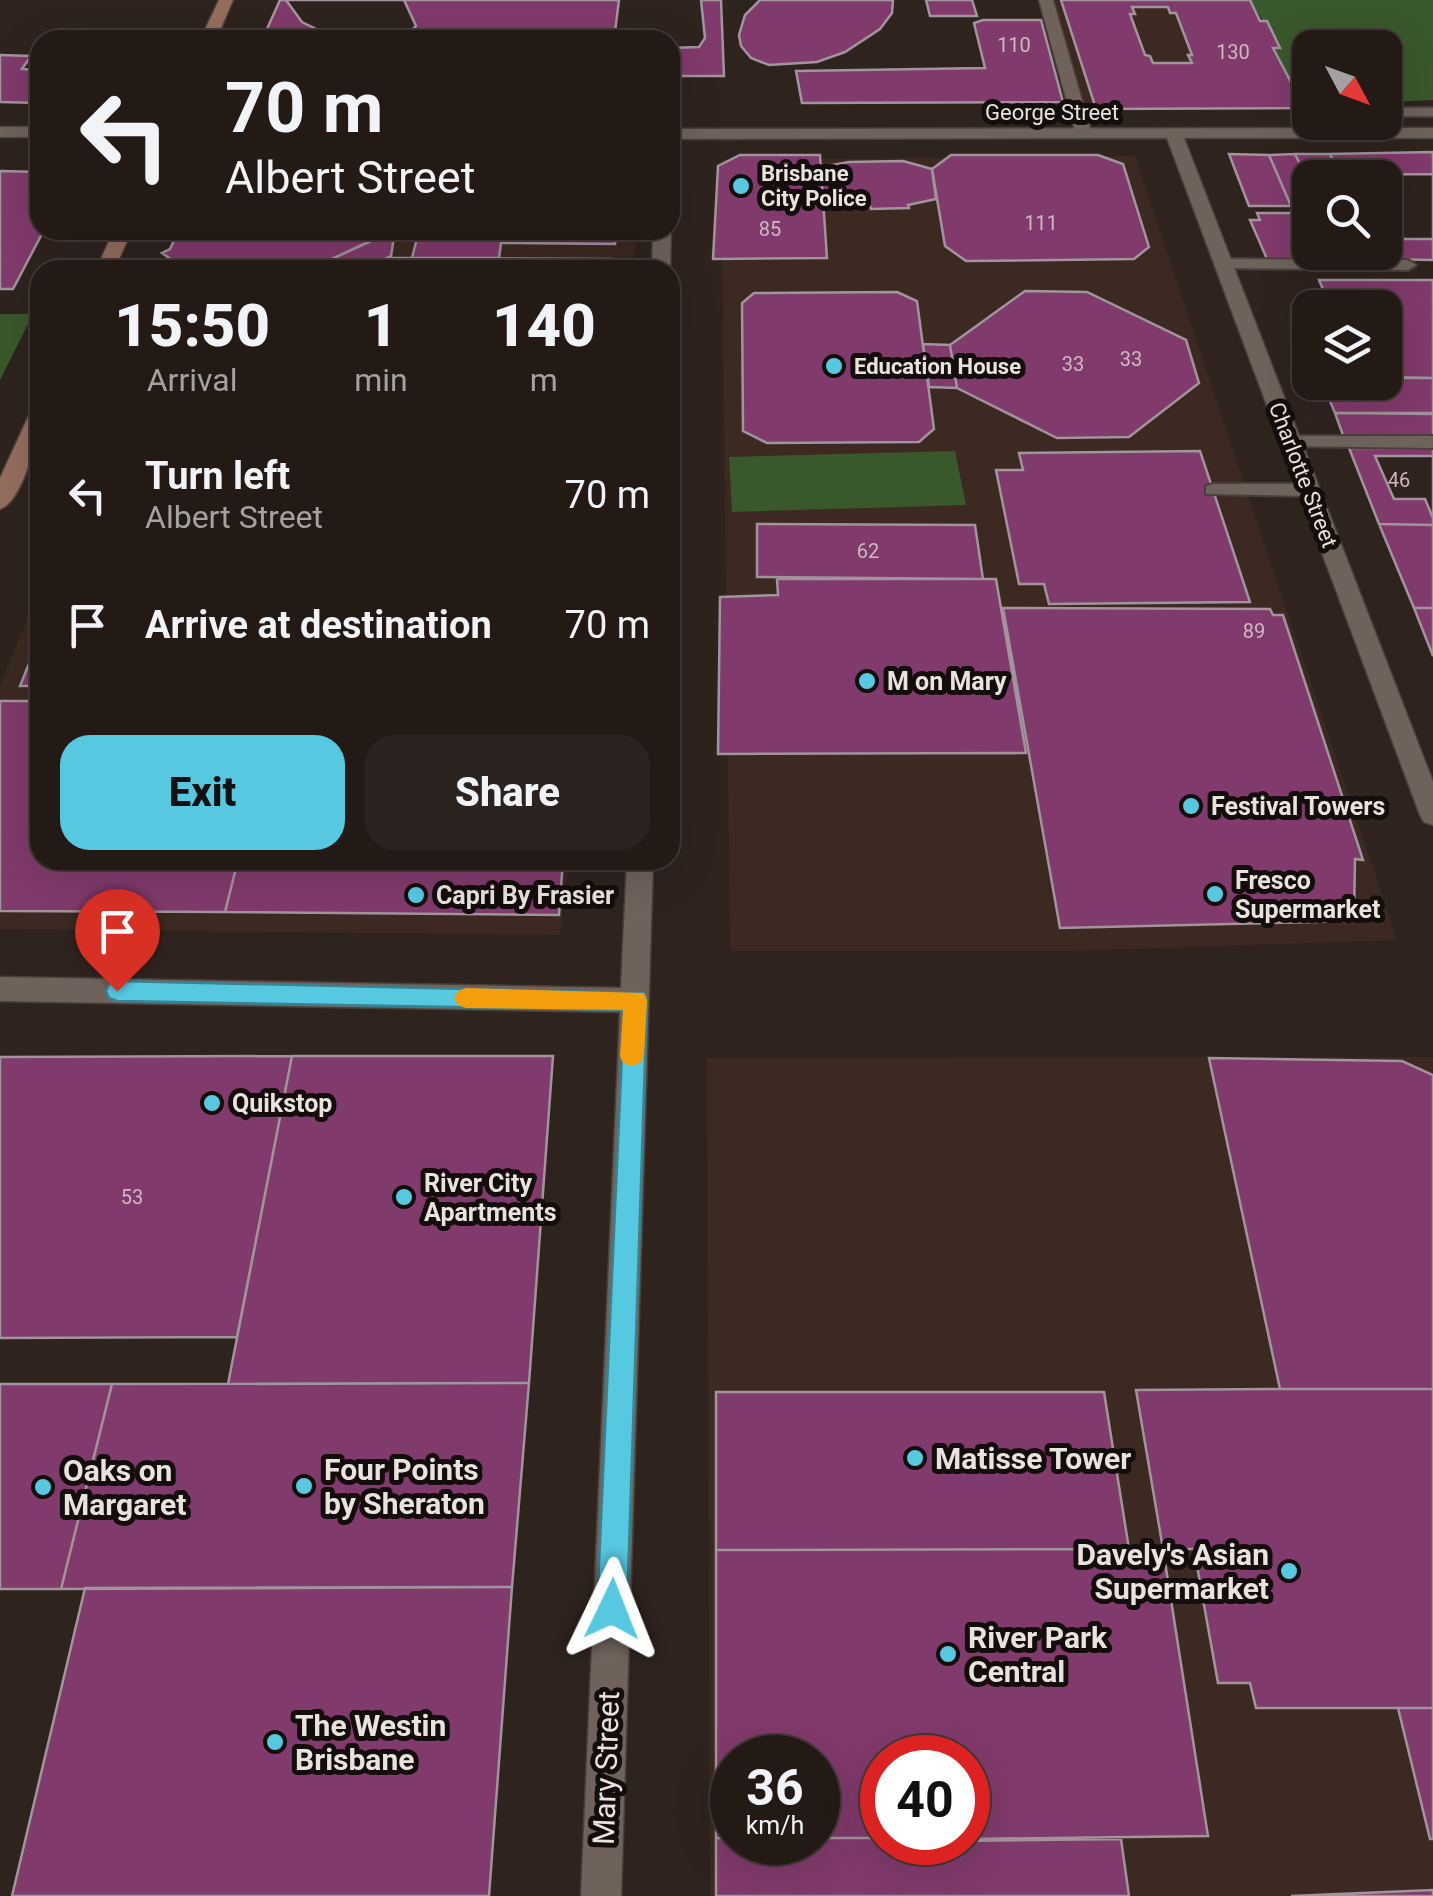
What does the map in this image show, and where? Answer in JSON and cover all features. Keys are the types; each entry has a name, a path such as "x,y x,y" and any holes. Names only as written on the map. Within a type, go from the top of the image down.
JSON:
{"main road":[{"path":"212,30 226,0"},
{"path":"0,502 30,435"}],"street":[{"path":"1046,0 1084,135"},
{"path":"0,132 30,132"},
{"name":"George Street","path":"1402,133 1433,133"},
{"name":"George Street","path":"680,134 1292,134"},
{"name":"Charlotte Street","path":"1174,135 1433,815"},
{"name":"Mary Street","path":"601,1896 640,870"},
{"path":"0,989 636,1000"}],"lane":[{"path":"1402,112 1433,112"},
{"path":"1223,264 1408,265"},
{"path":"1290,442 1433,442"},
{"path":"1213,490 1309,490"}],"shaded area":[{"path":"1050,0 1250,0 1267,21 1292,72 1292,108 1084,110"},
{"path":"1135,156 1397,940 1070,951 730,951 721,160"},
{"path":"180,240 636,240 634,260 172,260"},
{"path":"30,612 30,870 568,870 560,935 0,929 0,686"},
{"path":"1433,1057 1433,1896 710,1896 707,1058"}],"green space":[{"path":"1250,0 1433,0 1433,100 1402,101 1402,30 1292,30 1292,82 1273,48 1280,47"},
{"path":"0,314 30,314 30,320 0,380"},
{"path":"955,451 966,505 732,512 729,457"}],"building":[{"path":"280,0 619,0 615,30 266,30"},
{"path":"286,0 404,0 416,26 412,30 318,30 302,22"},
{"path":"701,0 721,0 724,76 680,76 680,48 699,47 705,38"},
{"path":"760,0 893,0 892,13 880,29 845,52 817,62 769,65 751,58 741,46 739,35 745,15"},
{"path":"926,0 972,0 977,16 930,16"},
{"path":"1061,0 1250,0 1260,21 1267,21 1280,48 1273,48 1292,82 1292,108 1096,109","holes":["1132,7 1168,7 1170,13 1176,13 1192,63 1153,63 1145,55 1130,14 1135,14"]},
{"path":"1041,20 1063,102 802,103 796,71 985,68 974,23"},
{"path":"0,55 30,56 22,69 30,70 30,103 0,102"},
{"path":"1433,152 1433,260 1402,259 1402,160 1333,160 1330,154"},
{"path":"1229,154 1269,155 1291,206 1249,206"},
{"path":"1295,154 1298,160 1292,160 1292,206 1291,206 1269,155"},
{"path":"1295,154 1330,154 1333,160 1298,160"},
{"path":"740,155 820,155 827,258 713,259 718,166"},
{"path":"951,155 1098,155 1123,164 1149,247 1134,259 966,261 945,246 932,169"},
{"path":"903,161 932,169 936,199 908,205 909,208 871,209 823,201 821,167"},
{"path":"0,171 30,172 30,240 39,240 13,289 0,289"},
{"path":"1402,174 1433,174 1433,239 1402,239"},
{"path":"1257,213 1292,213 1292,259 1267,259 1250,220 1260,220"},
{"path":"174,240 372,240 330,260 172,260 162,253 170,249"},
{"path":"373,240 393,240 391,256 383,260 330,260"},
{"path":"416,240 616,240 615,244 501,243 499,258 412,258"},
{"path":"389,258 611,259 611,260"},
{"path":"1319,280 1433,280 1433,378 1402,377 1402,290 1323,290"},
{"path":"1025,291 1087,292 1186,340 1199,383 1129,437 1057,438 957,388 950,345"},
{"name":"Education House","path":"897,292 917,301 934,429 919,442 767,443 743,431 742,303 754,293"},
{"path":"923,344 950,345 957,388 929,387"},
{"path":"1402,378 1433,378 1433,413 1335,413 1330,400 1402,400"},
{"path":"1335,413 1433,414 1433,439 1344,438"},
{"path":"1349,448 1433,448 1433,525 1379,524"},
{"path":"1200,451 1250,602 1049,604 1044,584 1019,584 996,470 1023,470 1019,453"},
{"path":"1375,456 1433,456 1433,518 1425,499 1394,499"},
{"path":"757,524 975,525 983,579 757,577"},
{"path":"1379,524 1433,525 1433,608 1414,608"},
{"name":"M on Mary","path":"777,579 996,579 1026,753 718,754 720,597 778,595"},
{"name":"Festival Towers","path":"1003,608 1270,609 1273,615 1283,615 1363,860 1355,859 1354,921 1060,928"},
{"path":"1414,608 1433,608 1433,656"},
{"path":"30,661 30,686 20,686"},
{"path":"0,701 30,701 30,870 236,870 225,912 0,911"},
{"path":"236,870 562,870 559,915 225,912"},
{"name":"River City Apartments","path":"292,1056 553,1056 529,1383 228,1384"},
{"path":"292,1056 237,1337 0,1338 0,1057"},
{"path":"1209,1058 1402,1061 1433,1075 1433,1389 1280,1389"},
{"name":"Four Points by Sheraton","path":"529,1383 512,1587 61,1589 112,1384"},
{"name":"Oaks on Margaret","path":"0,1384 112,1384 61,1589 0,1589"},
{"path":"1433,1389 1433,1708 1256,1708 1250,1683 1218,1683 1194,1549 1163,1549 1136,1390"},
{"name":"Matisse Tower","path":"716,1392 1104,1392 1129,1549 716,1550"},
{"name":"River Park Central","path":"1163,1549 1208,1836 990,1839 990,1735 860,1735 860,1838 840,1838 840,1735 716,1735 716,1550"},
{"name":"The Westin Brisbane","path":"512,1587 489,1896 12,1896 85,1588"},
{"path":"1398,1708 1433,1708 1433,1839 1430,1839"},
{"path":"840,1838 860,1838 860,1865 990,1865 990,1841 1121,1839 1129,1896 716,1896 716,1865 840,1865"},
{"path":"1433,1890 1433,1896 1291,1896"}],"slow traffic":[{"path":"466,998 636,1000 632,1056"}],"place":[{"name":"Brisbane City Police","path":"741,186"},
{"name":"Education House","path":"834,366"},
{"name":"M on Mary","path":"867,681"},
{"name":"Festival Towers","path":"1191,806"},
{"name":"Fresco Supermarket","path":"1215,894"},
{"name":"Capri By Frasier","path":"416,895"},
{"name":"Quikstop","path":"212,1103"},
{"name":"River City Apartments","path":"404,1197"},
{"name":"Matisse Tower","path":"915,1458"},
{"name":"Four Points by Sheraton","path":"304,1486"},
{"name":"Oaks on Margaret","path":"43,1487"},
{"name":"Davely's Asian Supermarket","path":"1289,1571"},
{"name":"River Park Central","path":"948,1654"},
{"name":"The Westin Brisbane","path":"275,1742"}],"route":[{"path":"117,991 636,1000 612,1609"}]}
